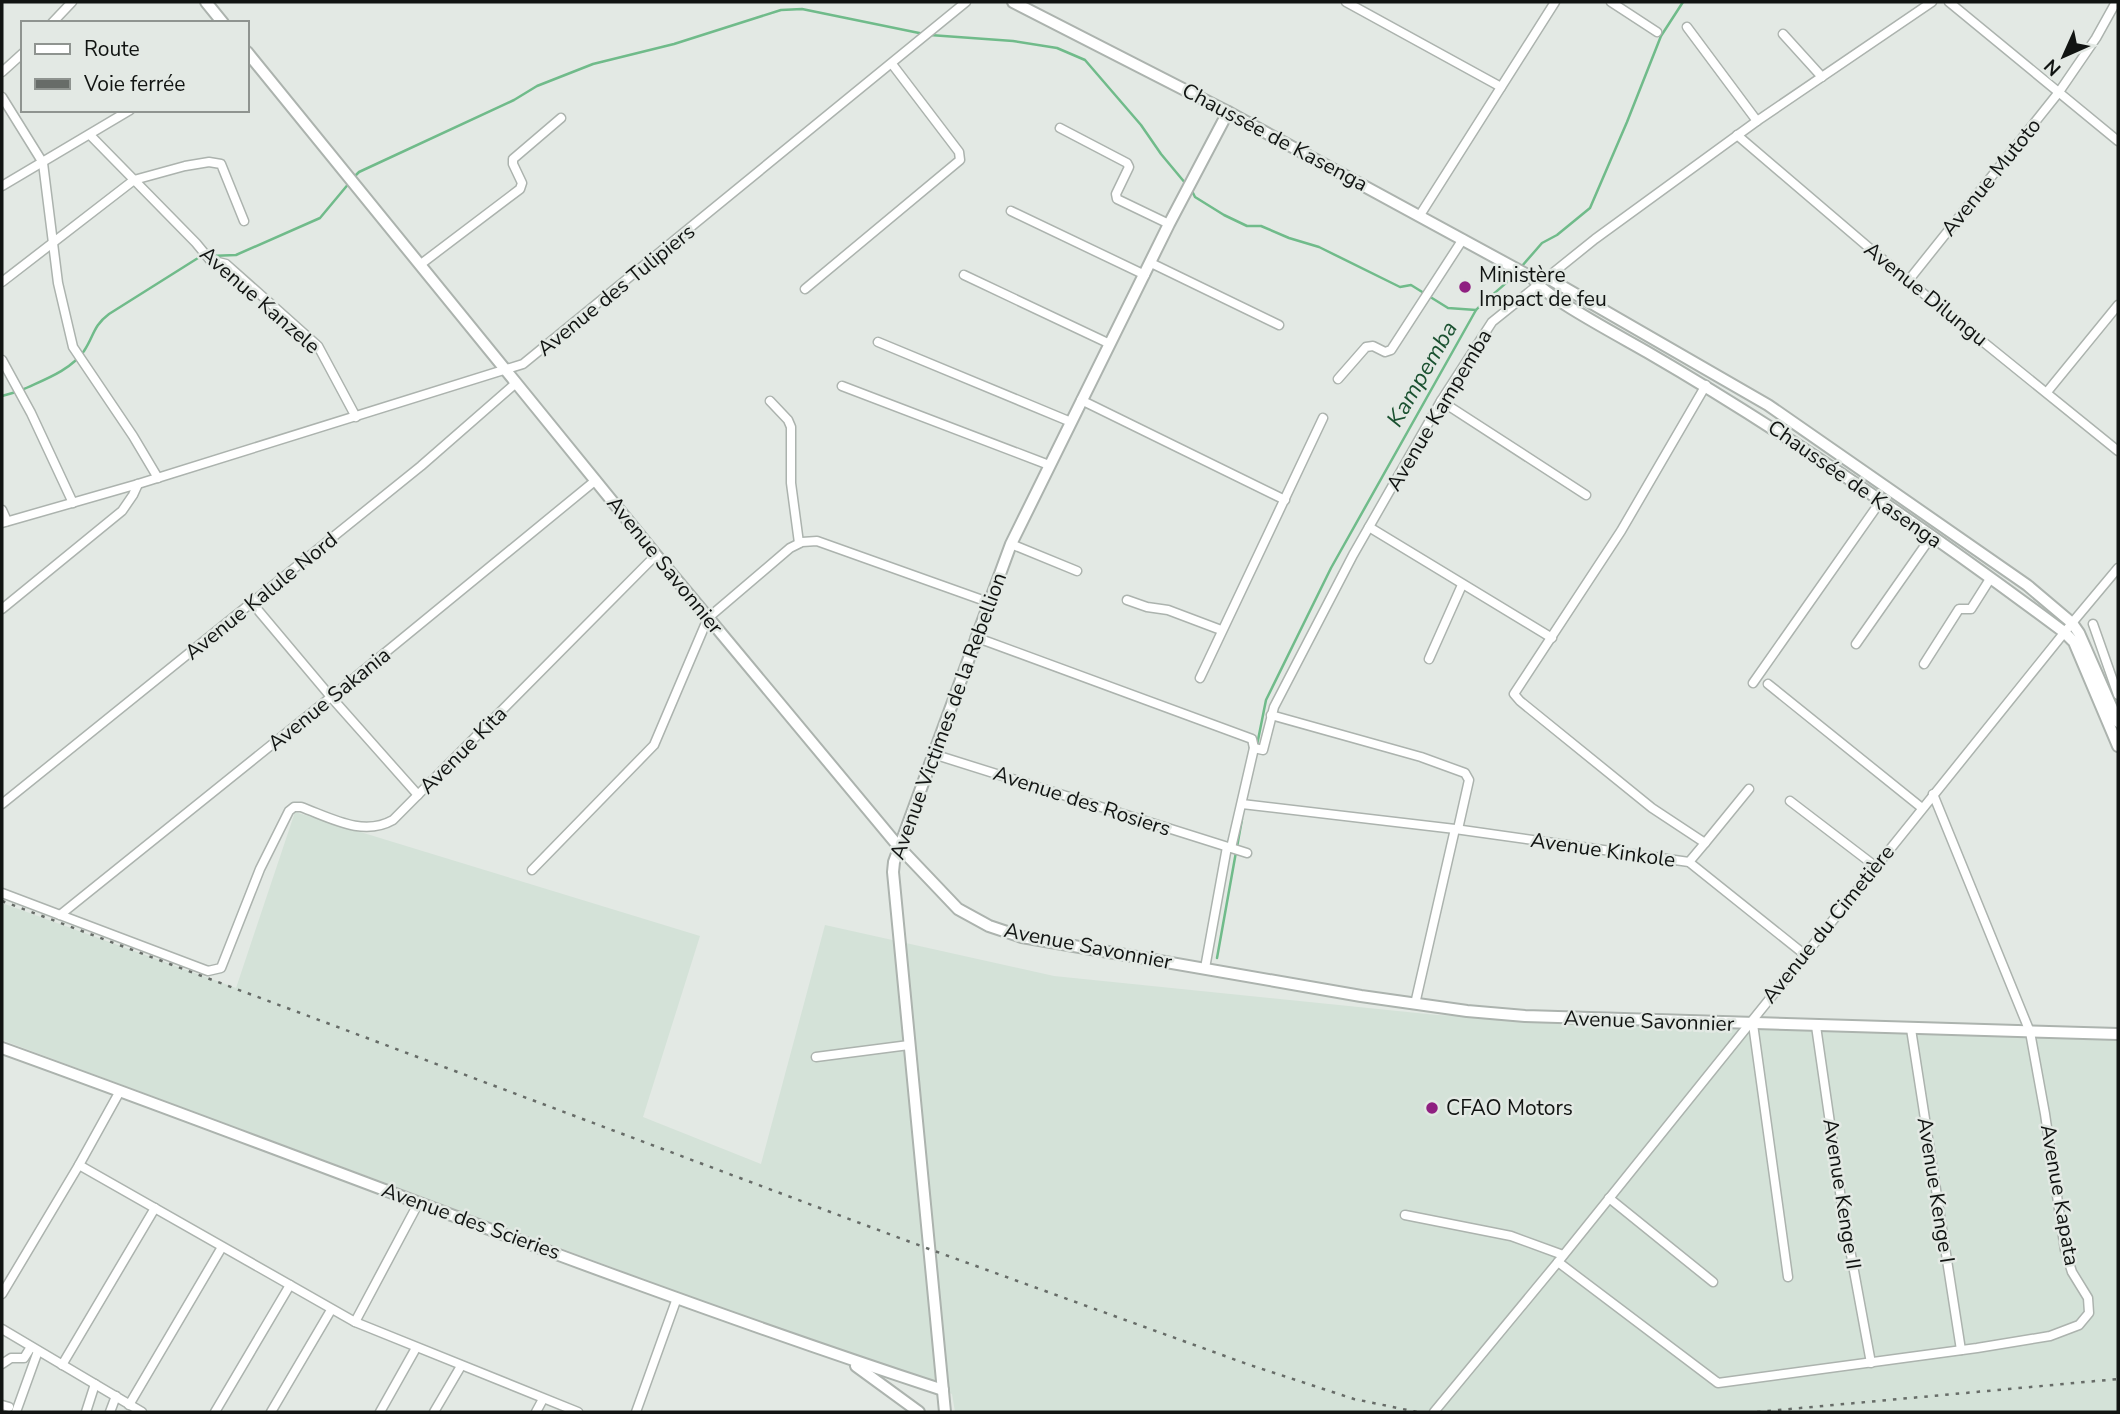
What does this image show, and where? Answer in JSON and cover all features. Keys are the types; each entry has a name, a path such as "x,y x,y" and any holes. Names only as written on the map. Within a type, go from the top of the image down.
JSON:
{"street":[{"path":"54,21 72,2"},
{"path":"206,2 221,21"},
{"name":"Avenue des Tulipiers","path":"5,522 158,478 529,361 966,2"},
{"name":"Chaussée de Kasenga","path":"1013,2 1228,111 1516,267 1760,418 1990,579 2082,639 2118,722"},
{"path":"1346,2 1501,87"},
{"path":"1420,215 1555,2"},
{"path":"1611,2 1657,32"},
{"path":"1532,279 1546,277 1737,135 1932,2"},
{"path":"1949,2 2118,141"},
{"name":"Avenue Mutoto","path":"1908,281 2059,92 2096,38 2116,2"},
{"path":"1687,27 1757,121"},
{"path":"1783,34 1822,77"},
{"name":"Avenue Savonnier","path":"248,53 656,555 899,847 936,888 958,909 974,919 1021,937 1415,1004 1525,1016 2118,1034"},
{"path":"2,72 21,54"},
{"path":"805,289 960,160 959,152 891,64"},
{"path":"2,97 43,163 52,244 64,315 77,356 133,436 158,478"},
{"name":"Avenue Victimes de la Rebellion","path":"945,1412 893,872 899,847 1011,544 1169,224 1228,111"},
{"path":"2,186 127,112"},
{"path":"421,264 520,189 522,183 513,159 561,118"},
{"path":"1060,128 1127,163 1129,167 1116,194 1117,199 1169,224"},
{"name":"Avenue Kanzele","path":"90,135 209,259 226,264 312,340 330,366 356,416"},
{"name":"Avenue Dilungu","path":"1737,135 1908,281 2118,450"},
{"path":"2,282 134,180 185,166 208,162 221,164 244,221"},
{"path":"1011,211 1145,275"},
{"path":"1338,379 1366,347 1373,346 1385,352 1391,350 1463,239"},
{"path":"1151,263 1279,325"},
{"path":"964,275 1110,344"},
{"name":"Chaussée de Kasenga","path":"1546,277 1769,405 2027,586 2068,628 2118,746"},
{"name":"Avenue Kampemba","path":"1205,968 1236,850 1257,749 1264,746 1271,715 1320,616 1441,401 1492,322 1532,279"},
{"path":"2047,393 2118,305"},
{"path":"878,342 1071,422"},
{"path":"2,360 73,503"},
{"name":"Avenue Kalule Nord","path":"2,804 421,466 516,383"},
{"path":"842,386 1049,466"},
{"path":"1705,843 1652,808 1520,701 1515,692 1621,531 1706,386"},
{"path":"1081,400 1285,500"},
{"path":"770,401 791,427 790,482 799,543"},
{"path":"1441,401 1587,495"},
{"path":"1760,418 1769,405"},
{"path":"1200,678 1323,418"},
{"name":"Avenue Sakania","path":"60,915 596,480"},
{"path":"2,609 122,511 134,495 138,484"},
{"path":"1753,683 1880,502"},
{"path":"2,510 5,522"},
{"path":"1370,527 1552,638"},
{"path":"1856,645 1931,537"},
{"path":"532,870 654,745 708,618 790,548 811,541 823,543 988,601"},
{"path":"1011,544 1077,571"},
{"name":"Avenue Kita","path":"60,915 208,971 216,970 224,964 260,869 289,811 294,807 301,807 367,828 384,825 393,820 656,555"},
{"name":"Avenue du Cimetière","path":"1434,1412 2118,568"},
{"path":"1924,664 1959,609 1971,609 1990,579"},
{"path":"1429,659 1462,585"},
{"path":"1128,600 1147,607 1168,610 1221,630"},
{"path":"252,603 418,795"},
{"path":"2093,624 2118,695"},
{"path":"975,637 1248,737 1253,740 1257,749"},
{"path":"1768,684 1922,808"},
{"path":"1271,715 1421,757 1465,773 1469,780 1415,1004"},
{"name":"Avenue des Rosiers","path":"933,754 1236,850"},
{"path":"1689,862 1749,789"},
{"name":"Avenue Kapata","path":"1560,1258 1718,1383 2050,1336 2079,1325 2090,1313 2088,1298 2072,1272 2065,1250 2030,1032 1933,794"},
{"path":"1790,801 1875,866"},
{"name":"Avenue Kinkole","path":"1246,805 1456,829 1689,862 1804,954"},
{"path":"2,893 60,915"},
{"path":"1751,1024 1788,1277"},
{"name":"Avenue Kenge II","path":"1816,1026 1843,1206 1871,1363"},
{"name":"Avenue Kenge I","path":"1912,1029 1961,1350"},
{"path":"816,1057 909,1045"},
{"name":"Avenue des Scieries","path":"2,1048 677,1298 943,1390"},
{"path":"2,1294 120,1090"},
{"path":"79,1165 355,1322 416,1349 578,1412"},
{"path":"1609,1198 1713,1282"},
{"path":"355,1322 419,1202"},
{"path":"62,1365 155,1208"},
{"path":"1405,1215 1511,1236 1560,1258"},
{"path":"129,1405 222,1247"},
{"path":"215,1412 290,1284"},
{"path":"636,1412 677,1298"},
{"path":"271,1412 331,1310"},
{"path":"2,1329 142,1412"},
{"path":"2,1364 11,1359 24,1358 35,1349"},
{"path":"9,1408 35,1349"},
{"path":"380,1412 416,1349"},
{"path":"842,1357 919,1412"},
{"path":"434,1412 461,1366"},
{"path":"86,1412 95,1384"},
{"path":"110,1412 116,1396"},
{"path":"536,1412 544,1399"}],"shaded area":[{"path":"295,812 700,936 643,1117 761,1164 825,925 1054,976 1437,1015 1681,1026 2118,1036 2118,1412 955,1412 952,1394 2,1040 2,903 236,988"}],"waterway":[{"name":"Kampemba","path":"1522,266 1542,243 1557,235 1590,208 1661,36 1683,2"},
{"path":"354,177 359,172 514,100 537,86 593,64 674,44 781,10 802,9 924,34"},
{"path":"930,35 1013,41 1057,48 1085,60 1141,125 1186,184"},
{"path":"210,256 236,255 320,218 350,182"},
{"path":"1191,189 1195,197 1247,226 1261,226 1319,247 1400,287 1411,285 1448,308 1476,310"},
{"path":"22,390 56,374 78,358 97,327 109,314 198,258 204,257"},
{"name":"Kampemba","path":"1257,745 1266,700 1331,568 1476,310 1517,272"},
{"path":"2,396 16,392"},
{"name":"Kampemba","path":"1237,847 1242,819"},
{"name":"Kampemba","path":"1217,958 1236,852"}],"railway":[{"path":"2,901 929,1249 1247,1364 1354,1399 1417,1412"},
{"path":"1757,1412 2118,1379"}],"place":[{"name":"Ministère Impact de feu","path":"1465,287"},
{"name":"CFAO Motors","path":"1432,1108"}]}
